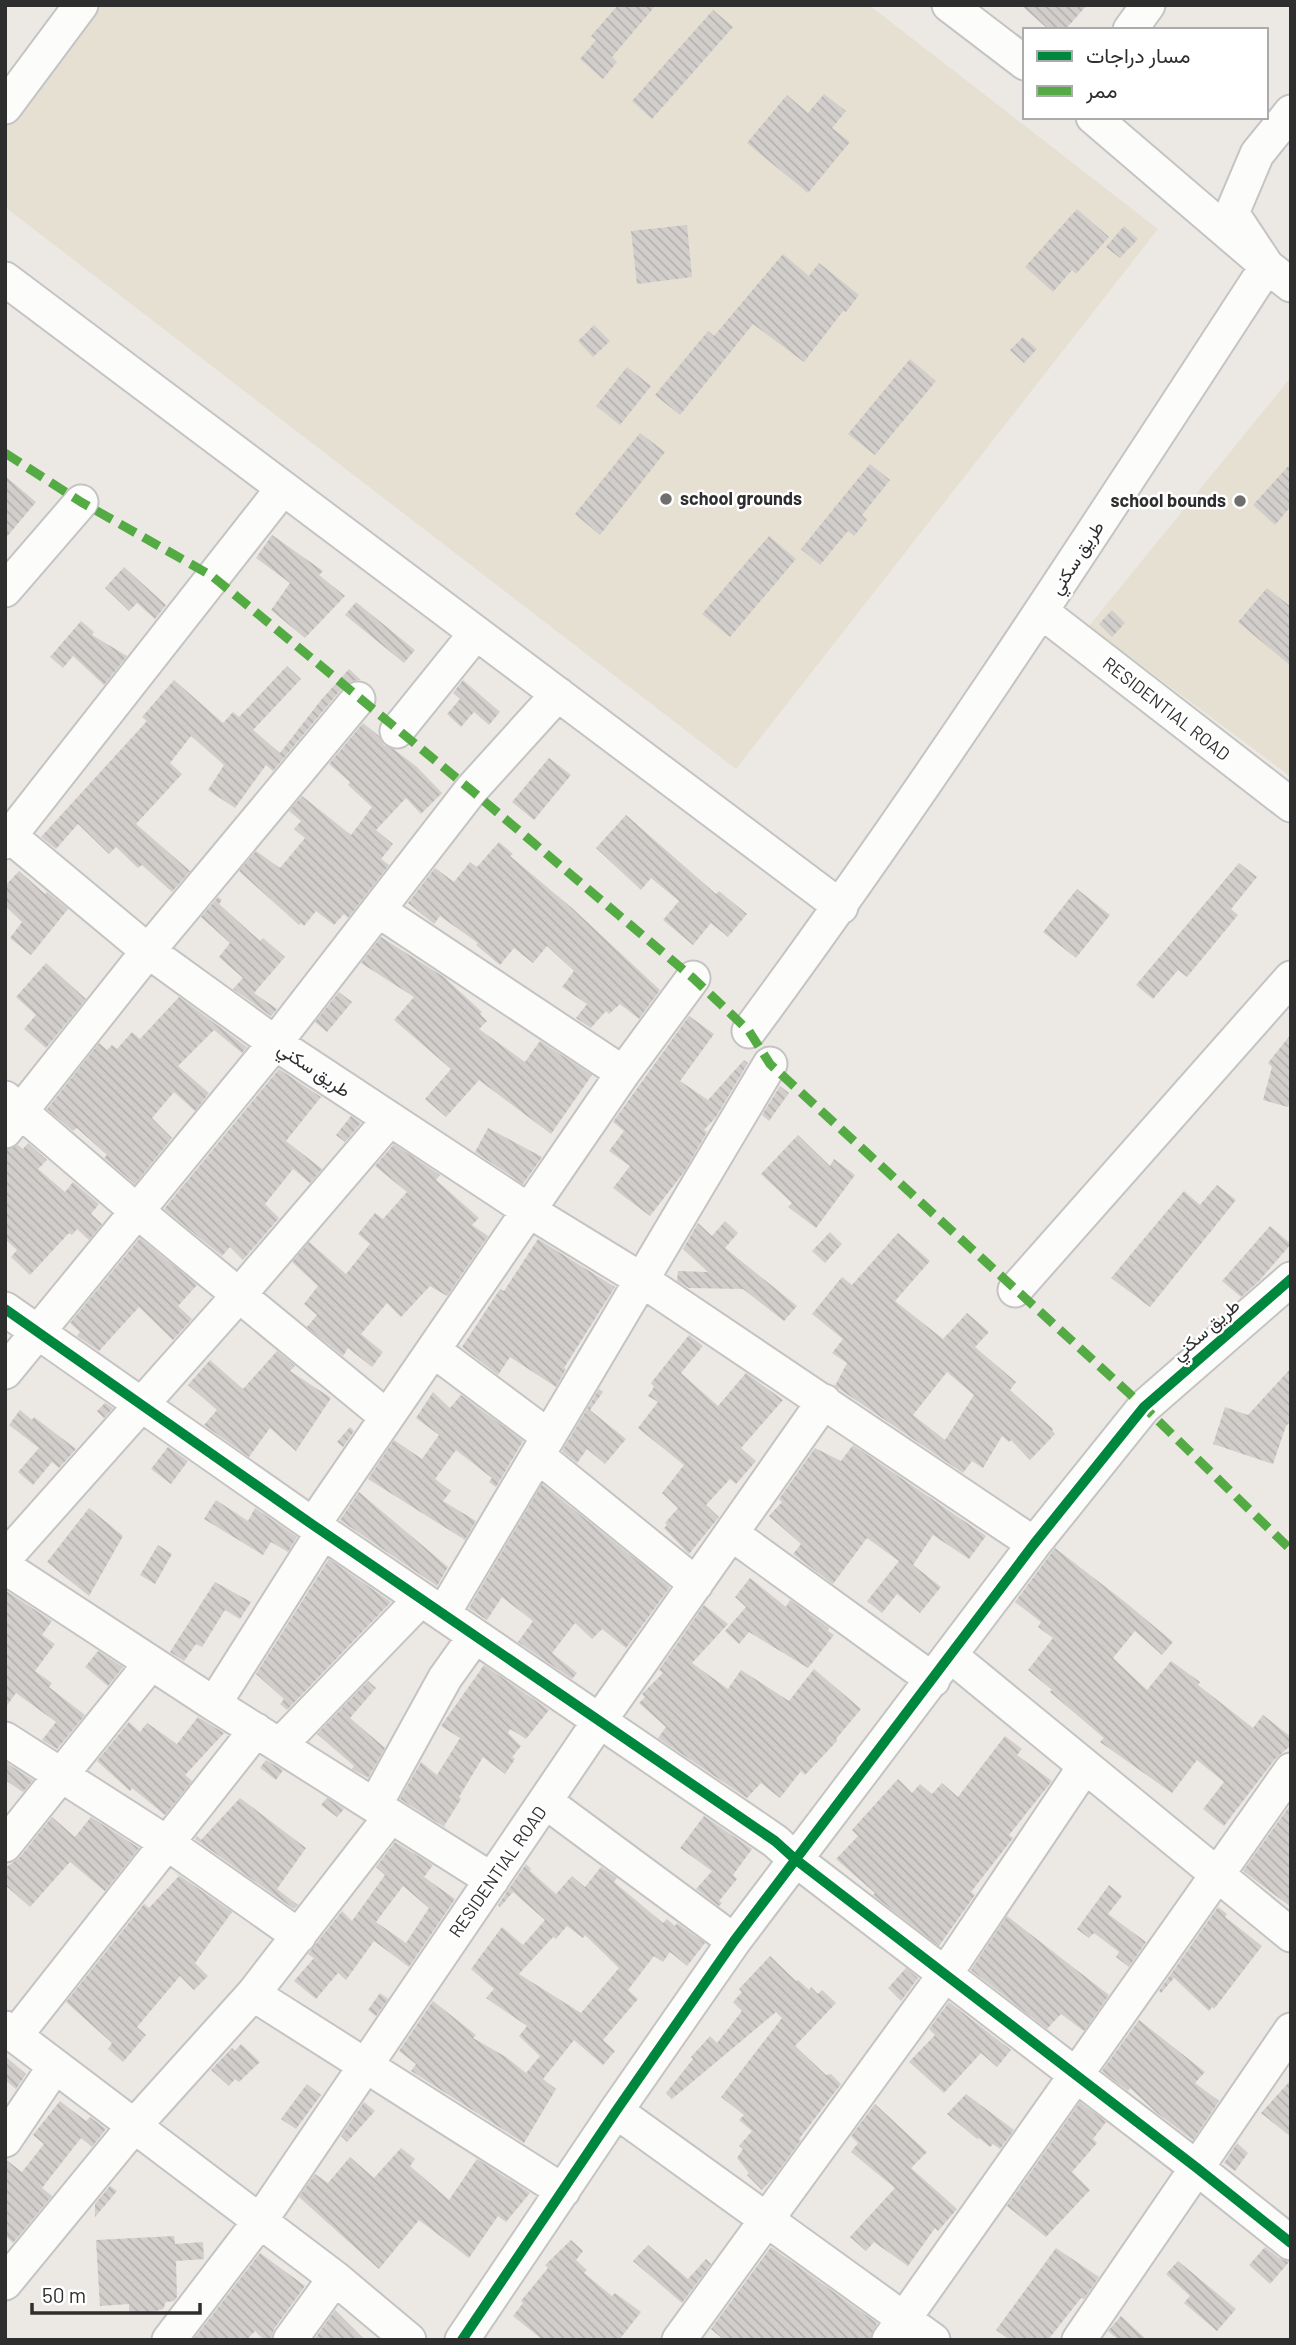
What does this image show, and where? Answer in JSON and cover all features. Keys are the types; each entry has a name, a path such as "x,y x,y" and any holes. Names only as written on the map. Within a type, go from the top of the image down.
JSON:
{"street":[{"path":"5,107 80,5"},
{"path":"949,5 1023,61"},
{"path":"1132,28 1149,5"},
{"path":"1279,275 1232,213 1256,154 1291,112"},
{"path":"1095,119 1279,275"},
{"name":"طريق سكني","path":"749,1031 841,907 1042,612 1279,275"},
{"path":"5,279 841,907"},
{"path":"7,836 283,488"},
{"path":"5,590 81,502"},
{"name":"RESIDENTIAL ROAD","path":"1042,612 1291,805"},
{"path":"397,731 476,633"},
{"path":"5,1372 275,1043 471,790 558,694"},
{"path":"358,699 11,1114 138,1212 387,1417"},
{"name":"طريق سكني","path":"7,836 148,951 275,1043 528,1210 642,1280 1034,1544"},
{"path":"378,910 622,1073"},
{"path":"214,1704 387,1417 622,1073 693,978"},
{"path":"1015,1290 1291,978"},
{"path":"409,2340 335,2278 10,2032 167,1843 268,1738 432,1606 543,1446 770,1064"},
{"path":"5,1558 239,1295 389,1120"},
{"name":"طريق سكني","path":"462,2340 734,1941 1034,1544 1144,1407 1291,1279"},
{"path":"5,1310 318,1529 775,1841 1291,2243"},
{"path":"433,1350 696,1584"},
{"name":"RESIDENTIAL ROAD","path":"169,2340 260,2221 600,1720 824,1401"},
{"path":"732,1534 942,1668 1085,1766 1291,1935"},
{"path":"5,1567 214,1704 492,1880"},
{"path":"5,2283 134,2126 253,1994 299,1936 383,1810 445,1678 475,1636"},
{"path":"5,1845 151,1663"},
{"path":"5,1739 167,1843 299,1936"},
{"path":"679,2340 946,1973 1085,1766"},
{"path":"897,2329 1291,1770"},
{"path":"546,1802 734,1941"},
{"path":"253,1994 563,2191"},
{"path":"1079,2340 1291,2030"},
{"path":"5,2140 55,2066"},
{"path":"616,2111 765,2220 897,2329 933,2340"},
{"path":"290,2340 335,2278"}],"shaded area":[{"name":"school grounds","path":"98,5 869,5 1158,229 736,769 5,207 5,122"},
{"name":"school bounds","path":"1291,377 1291,777 1089,626"}],"building":[{"path":"618,5 656,5 612,57 617,62 603,79 580,59 596,40 591,36"},
{"path":"1021,5 1087,5 1067,28 1047,28"},
{"path":"713,10 733,27 652,119 632,101"},
{"path":"824,94 846,111 832,128 850,142 808,193 747,143 787,95 808,113"},
{"path":"1077,209 1109,237 1076,274 1072,270 1053,292 1025,267"},
{"path":"687,225 692,277 637,284 631,231"},
{"path":"1124,226 1138,239 1120,258 1106,247"},
{"path":"783,254 809,276 819,263 859,295 846,312 843,311 804,362 753,324 680,415 655,395 708,331 714,336"},
{"path":"594,325 610,341 593,357 578,341"},
{"path":"1023,337 1037,349 1024,363 1010,350"},
{"path":"910,359 936,381 875,455 848,434"},
{"path":"627,367 651,386 620,425 596,406"},
{"path":"640,433 665,452 600,535 575,514"},
{"path":"1291,463 1291,506 1275,525 1253,505"},
{"path":"870,464 890,480 862,515 867,520 854,536 848,531 820,565 801,549"},
{"path":"5,476 36,502 5,539"},
{"path":"272,535 323,571 319,575 345,596 305,638 271,610 290,583 256,558"},
{"path":"769,536 796,559 730,637 702,614"},
{"path":"124,567 166,605 155,619 137,603 129,611 105,588"},
{"path":"1267,588 1291,607 1291,666 1238,622"},
{"path":"356,602 415,650 404,663 345,615"},
{"path":"1112,610 1125,623 1112,637 1099,624"},
{"path":"81,621 94,632 92,635 127,656 104,685 73,656 63,668 50,657"},
{"path":"287,666 301,679 253,730 280,753 349,669 361,680 352,681 343,687 273,771 266,765 235,808 208,790 224,765 191,736 170,763 182,774 136,824 190,871 172,892 142,865 138,868 116,847 109,854 78,824 56,849 41,837 147,721 142,717 174,680 223,723 233,712 239,717"},
{"path":"463,680 500,712 489,725 474,712 461,727 447,714 460,699 453,693"},
{"path":"363,723 379,736 384,745 417,767 442,793 421,814 406,798 376,830 393,844 381,859 389,865 348,918 344,914 334,925 316,911 304,926 301,923 299,925 239,871 256,851 280,868 305,838 294,829 301,821 289,811 302,796 351,835 372,807 348,785 350,782 329,764"},
{"path":"549,758 571,775 534,820 512,802"},
{"path":"626,815 716,894 719,891 747,914 728,937 711,923 693,945 663,920 679,901 651,878 641,890 596,848"},
{"path":"499,842 513,854 510,856 572,908 660,990 639,1019 620,1004 609,1014 606,1011 591,1028 576,1018 587,1004 562,987 574,971 547,946 533,963 514,948 500,965 476,945 478,943 440,916 434,924 408,903 435,868 454,882 470,862 477,867"},
{"path":"1239,863 1257,877 1231,909 1238,915 1187,977 1178,970 1153,999 1136,985"},
{"path":"19,871 45,894 47,892 68,909 31,955 10,938 22,922 5,906 5,886"},
{"path":"1077,889 1110,915 1076,958 1043,932"},
{"path":"218,897 222,900 219,904 260,941 263,938 285,957 254,993 277,1009 271,1016 233,989 243,978 219,957 230,943 201,917"},
{"path":"381,937 444,977 482,1012 480,1014 487,1021 479,1029 525,1062 540,1041 592,1075 551,1134 479,1080 446,1117 425,1099 451,1069 394,1020 414,997 361,963"},
{"path":"46,963 86,999 46,1048 24,1029 36,1015 16,997"},
{"path":"339,992 352,1002 327,1032 315,1022"},
{"path":"179,997 247,1047 242,1053 214,1030 178,1066 209,1093 195,1111 174,1092 152,1118 172,1138 135,1184 104,1158 107,1155 77,1128 73,1131 47,1109 99,1043 107,1050 112,1045 117,1049 132,1032 140,1039"},
{"path":"689,1016 714,1034 680,1081 708,1100 744,1060 748,1063 716,1117 704,1130 707,1132 684,1172 650,1216 613,1188 630,1166 609,1151 624,1131 613,1122"},
{"path":"1291,1034 1291,1098 1288,1107 1263,1100 1272,1067 1268,1063"},
{"path":"279,1069 321,1097 286,1141 322,1169 310,1183 293,1169 265,1204 279,1218 243,1260 230,1247 222,1256 164,1209"},
{"path":"780,1086 789,1093 769,1121 762,1115"},
{"path":"351,1116 361,1123 345,1142 336,1135"},
{"path":"488,1128 542,1157 523,1184 475,1152"},
{"path":"798,1135 830,1166 834,1159 855,1175 816,1228 788,1207 792,1203 761,1174"},
{"path":"28,1143 47,1160 38,1169 65,1192 73,1182 99,1204 91,1214 102,1224 89,1240 77,1229 72,1235 69,1233 30,1275 11,1257 17,1250 5,1239 5,1150 18,1145 23,1149"},
{"path":"394,1144 440,1175 436,1180 479,1218 472,1225 488,1236 447,1296 430,1286 401,1317 387,1303 361,1334 383,1352 372,1367 348,1348 343,1356 307,1327 317,1315 304,1304 318,1286 292,1262 309,1242 346,1274 370,1244 358,1234 375,1213 383,1219 407,1192 375,1166"},
{"path":"1217,1185 1236,1200 1150,1307 1111,1278 1184,1191 1200,1205"},
{"path":"725,1221 738,1233 725,1248 797,1306 784,1321 743,1289 689,1288 677,1281 678,1271 708,1272 683,1249 698,1223 712,1236"},
{"path":"1270,1226 1291,1244 1259,1281 1241,1297 1222,1281"},
{"path":"830,1232 842,1244 825,1263 812,1251"},
{"path":"898,1233 930,1261 895,1301 943,1339 967,1313 989,1332 975,1347 1016,1382 1010,1390 1053,1429 1055,1434 1030,1460 1011,1440 1009,1442 1002,1436 983,1468 972,1461 963,1473 835,1386 847,1363 832,1353 843,1339 812,1314 842,1277 852,1285","holes":["947,1372 974,1395 945,1440 913,1415"]},
{"path":"140,1238 197,1285 178,1306 192,1319 173,1340 139,1307 99,1351 77,1336 80,1332 70,1323"},
{"path":"538,1239 615,1287 564,1368 566,1369 556,1387 510,1357 498,1375 462,1347 500,1289 504,1291"},
{"path":"689,1335 703,1346 681,1373 718,1406 746,1373 783,1400 741,1448 756,1461 736,1484 730,1479 706,1505 719,1517 689,1554 664,1528 678,1508 662,1493 684,1465 638,1428 658,1402 648,1396 654,1387 651,1383"},
{"path":"277,1351 295,1366 290,1371 331,1398 296,1451 270,1428 249,1457 204,1425 217,1410 188,1385 210,1360 243,1389"},
{"path":"1291,1368 1291,1421 1286,1426 1273,1464 1213,1444 1225,1407 1248,1415"},
{"path":"599,1389 603,1392 590,1410 626,1439 605,1464 587,1449 577,1463 562,1451"},
{"path":"433,1392 450,1408 461,1395 523,1441 496,1487 489,1482 492,1478 456,1450 435,1479 451,1491 443,1501 476,1521 465,1540 368,1479 394,1440 422,1459 439,1435 416,1418"},
{"path":"105,1403 113,1408 104,1418 97,1411"},
{"path":"20,1410 32,1420 34,1417 76,1449 59,1468 52,1462 33,1485 18,1472 39,1448 9,1425"},
{"path":"350,1427 354,1431 343,1447 337,1442"},
{"path":"853,1445 986,1536 969,1559 933,1535 913,1565 941,1587 920,1613 897,1594 882,1613 867,1601 899,1561 867,1538 833,1584 793,1554 801,1544 769,1516 782,1502 779,1499 815,1448 841,1461"},
{"path":"168,1447 188,1461 171,1484 151,1469"},
{"path":"542,1484 670,1587 626,1648 602,1629 592,1639 575,1623 552,1653 577,1673 572,1679 518,1642 533,1621 502,1597 487,1620 469,1608"},
{"path":"359,1492 448,1567 437,1586 340,1520"},
{"path":"216,1500 248,1521 255,1508 297,1537 288,1552 271,1542 263,1555 204,1519"},
{"path":"89,1508 123,1536 89,1596 47,1562"},
{"path":"158,1545 172,1554 155,1584 140,1575"},
{"path":"1055,1548 1173,1642 1162,1655 1135,1631 1113,1658 1147,1690 1171,1661 1253,1728 1263,1715 1291,1737 1291,1745 1275,1759 1224,1826 1203,1809 1224,1782 1197,1760 1172,1793 1100,1742 1104,1738 1028,1670 1053,1638 1038,1627 1041,1622 1015,1602"},
{"path":"329,1559 391,1602 287,1710 280,1704 284,1699 256,1674"},
{"path":"750,1578 786,1607 790,1600 829,1628 828,1631 834,1635 808,1668 749,1632 739,1644 725,1631 746,1607 735,1597"},
{"path":"215,1582 251,1602 240,1619 225,1610 202,1647 196,1644 184,1661 170,1652"},
{"path":"5,1590 52,1621 42,1635 55,1644 35,1671 52,1683 49,1687 85,1715 57,1749 42,1740 56,1722 16,1693 5,1708"},
{"path":"704,1605 728,1624 692,1663 728,1689 741,1670 789,1701 814,1669 861,1709 837,1741 805,1775 801,1771 780,1798 761,1783 747,1798 658,1738 666,1727 639,1703 645,1697 642,1694 663,1673 659,1670"},
{"path":"98,1651 123,1667 108,1686 85,1667"},
{"path":"484,1665 549,1710 526,1739 510,1729 508,1733 521,1746 512,1757 515,1759 505,1774 483,1757 459,1797 461,1799 444,1826 446,1828 400,1799 421,1762 437,1775 460,1738 441,1726"},
{"path":"368,1681 376,1688 350,1718 385,1748 368,1778 352,1769 354,1766 317,1734"},
{"path":"198,1717 224,1733 185,1775 192,1781 165,1815 132,1788 130,1791 97,1761 129,1722 140,1732 147,1723 177,1744"},
{"path":"1005,1736 1022,1749 1017,1755 1052,1781 1009,1835 1013,1838 971,1892 975,1895 939,1946 873,1895 875,1893 836,1859 858,1836 852,1830 898,1779 912,1793 920,1784 932,1794 942,1783 958,1797"},
{"path":"266,1760 283,1770 276,1780 260,1768"},
{"path":"5,1762 33,1780 23,1792 5,1780"},
{"path":"240,1798 306,1848 277,1889 298,1905 294,1909 195,1839 197,1836 201,1840"},
{"path":"327,1798 344,1809 337,1817 321,1805"},
{"path":"1291,1804 1291,1907 1243,1871"},
{"path":"704,1816 752,1849 733,1875 737,1879 719,1901 722,1903 719,1906 696,1889 712,1871 680,1848"},
{"path":"52,1817 75,1837 91,1817 139,1848 105,1891 70,1862 30,1907 5,1885 5,1868 20,1857"},
{"path":"395,1842 433,1865 424,1877 455,1899 409,1967 374,1941 346,1980 338,1973 316,1999 294,1981 314,1958 308,1954 342,1911 352,1921 385,1875 376,1867","holes":["403,1886 429,1908 406,1943 376,1922"]},
{"path":"526,1864 530,1871 556,1894 572,1876 585,1887 601,1867 617,1878 614,1882 663,1923 667,1919 675,1926 677,1923 705,1943 687,1966 670,1952 663,1962 654,1956 628,1990 638,1999 603,2040 615,2051 603,2065 574,2040 543,2079 556,2089 524,2143 411,2071 416,2064 399,2051 433,2001 476,2035 473,2038 506,2057 526,2073 540,2056 519,2036 527,2026 486,1998 494,1989 471,1969 502,1927 523,1945 545,1920 513,1892 500,1907 498,1905","holes":["567,1926 583,1938 585,1935 619,1968 581,2013 519,1974 553,1937 556,1939"]},
{"path":"173,1871 232,1912 195,1963 208,1976 194,1990 180,1976 137,2027 146,2035 123,2062 108,2049 112,2043 66,2002 144,1904 149,1908 179,1876"},
{"path":"1109,1885 1122,1896 1108,1914 1146,1942 1129,1967 1116,1957 1119,1952 1094,1933 1089,1938 1077,1929"},
{"path":"1218,1907 1227,1914 1225,1917 1262,1946 1214,2009 1212,2007 1209,2011 1174,1978 1161,1993 1159,1991"},
{"path":"1007,1916 1109,1995 1084,2031 1061,2014 1047,2029 971,1970"},
{"path":"770,1956 796,1981 809,1990 811,1987 818,1994 822,1990 836,2003 795,2046 826,2075 831,2074 841,2084 762,2190 747,2175 749,2173 737,2158 743,2149 739,2146 752,2131 739,2120 744,2115 721,2097 782,2018 776,2012 672,2099 666,2093 693,2059 691,2057 710,2036 717,2043 742,2011 733,2002 742,1992 739,1989"},
{"path":"906,1968 918,1978 901,2001 888,1988"},
{"path":"380,1993 388,1999 376,2016 368,2010"},
{"path":"949,2002 1011,2050 997,2067 981,2053 944,2093 909,2062 935,2035 929,2029"},
{"path":"1139,2020 1205,2072 1195,2083 1219,2101 1193,2140 1130,2088 1128,2091 1102,2071"},
{"path":"241,2044 260,2062 239,2082 235,2079 229,2086 211,2070 232,2048 235,2051"},
{"path":"5,2056 26,2074 16,2089 5,2080"},
{"path":"1291,2080 1291,2137 1261,2113"},
{"path":"307,2084 321,2095 296,2129 281,2119"},
{"path":"966,2094 1014,2130 1000,2149 993,2144 990,2147 977,2139 947,2114"},
{"path":"60,2101 86,2121 90,2117 106,2129 92,2147 81,2138 42,2188 52,2196 13,2243 5,2235 5,2159 22,2172 44,2144 33,2135"},
{"path":"364,2102 375,2111 347,2142 341,2136"},
{"path":"1080,2102 1106,2122 1093,2139 1097,2143 1072,2172 1090,2190 1046,2237 1007,2206"},
{"path":"875,2104 927,2152 911,2168 957,2209 938,2231 935,2228 908,2266 874,2242 866,2251 850,2237 895,2188 851,2152 858,2143 851,2136"},
{"path":"1237,2143 1248,2153 1235,2171 1224,2163"},
{"path":"401,2148 415,2159 410,2166 449,2200 477,2159 530,2193 506,2222 498,2216 469,2258 419,2220 379,2269 299,2197 315,2174 328,2183 350,2157 374,2178"},
{"path":"110,2186 117,2191 95,2217 95,2204"},
{"path":"174,2236 175,2244 203,2242 204,2259 176,2261 177,2297 174,2301 166,2302 163,2309 149,2313 129,2314 129,2304 100,2306 96,2240"},
{"path":"571,2240 583,2251 576,2260 587,2270 584,2273 612,2296 615,2293 641,2312 619,2340 543,2340 513,2316 523,2303 521,2301 548,2268 545,2265"},
{"path":"648,2245 688,2279 706,2259 711,2264 682,2303 633,2261"},
{"path":"771,2247 877,2323 870,2340 724,2340 711,2329"},
{"path":"1265,2247 1289,2262 1270,2284 1249,2265"},
{"path":"1056,2248 1099,2277 1084,2299 1081,2298 1048,2340 1010,2340 996,2330"},
{"path":"260,2253 305,2286 274,2329 271,2340 264,2340 255,2331 247,2340 193,2340"},
{"path":"1178,2261 1236,2309 1217,2331 1184,2303 1190,2296 1166,2274"},
{"path":"335,2310 365,2340 314,2340"},
{"path":"1121,2316 1147,2340 1119,2340 1108,2331"}],"marked path":[{"path":"5,453 81,502 212,576 693,978 749,1031 770,1064 1144,1407 1291,1550"}],"cycle path":[{"path":"462,2340 734,1941 1034,1544 1144,1407 1291,1279"},
{"path":"5,1309 313,1525 775,1841 1291,2243"}],"place":[{"name":"school grounds","path":"666,499"},
{"name":"school bounds","path":"1240,501"}]}
